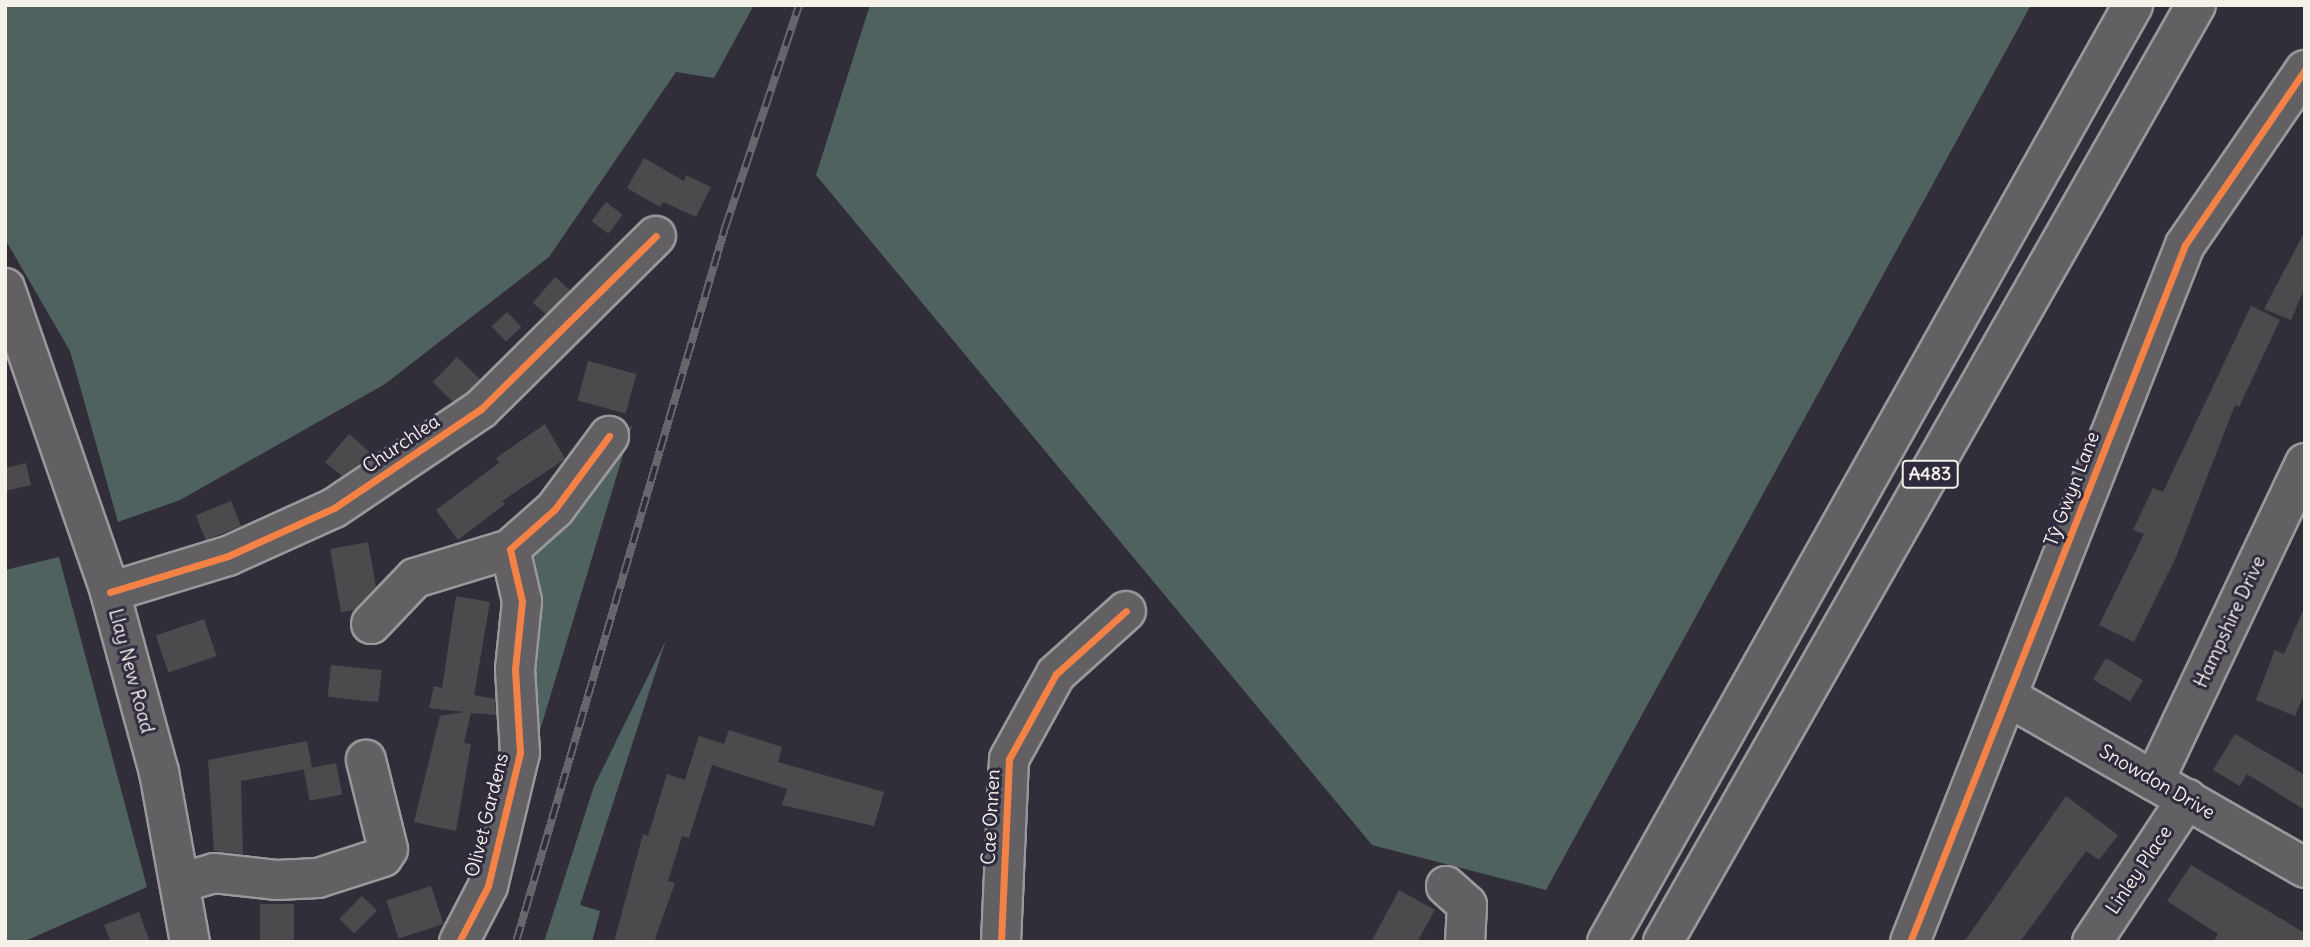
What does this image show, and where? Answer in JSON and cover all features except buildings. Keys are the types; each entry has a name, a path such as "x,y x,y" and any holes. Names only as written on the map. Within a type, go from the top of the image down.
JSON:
{"main road":[{"name":"A483","path":"1607,942 2133,5"},
{"name":"A483","path":"1663,942 2196,5"},
{"name":"Tŷ Gwyn Lane","path":"1910,942 2185,245 2305,70"},
{"name":"Churchlea","path":"110,592 228,556 334,508 481,409 656,236"},
{"name":"Llay New Road","path":"5,288 14,335 110,592 159,772 191,942"},
{"path":"371,624 415,578 510,549 555,509 609,436"},
{"name":"Hampshire Drive","path":"2154,780 2305,463"},
{"name":"Olivet Gardens","path":"459,942 488,886 520,753 515,669 522,601 510,549"},
{"name":"Cae Onnen","path":"1001,942 1009,759 1056,674 1126,611"},
{"name":"Snowdon Drive","path":"2008,697 2305,868"},
{"path":"180,883 214,873 276,880 318,878 383,857 388,849 366,760"},
{"name":"Linley Place","path":"2092,942 2187,799"},
{"path":"1446,886 1467,905 1465,942"}],"shaded area":[{"path":"5,5 754,5 714,78 676,72 549,257 385,384 180,500 118,522 70,351 5,239"},
{"path":"870,5 2031,5 1546,890 1372,845 816,175"},
{"path":"632,425 522,790 525,552 595,488 614,446"},
{"path":"59,557 147,887 23,942 5,942 5,570"},
{"path":"666,640 580,905 600,911 592,942 544,942 594,786"}],"railway":[{"path":"516,942 725,228 799,5"}],"cycle path":[{"path":"1910,942 2185,245 2305,70"},
{"path":"110,592 228,556 334,508 481,409 656,236"},
{"path":"459,942 488,886 520,753 515,669 522,601 510,549 555,509 609,436"},
{"path":"1001,942 1009,759 1056,674 1126,611"}]}
